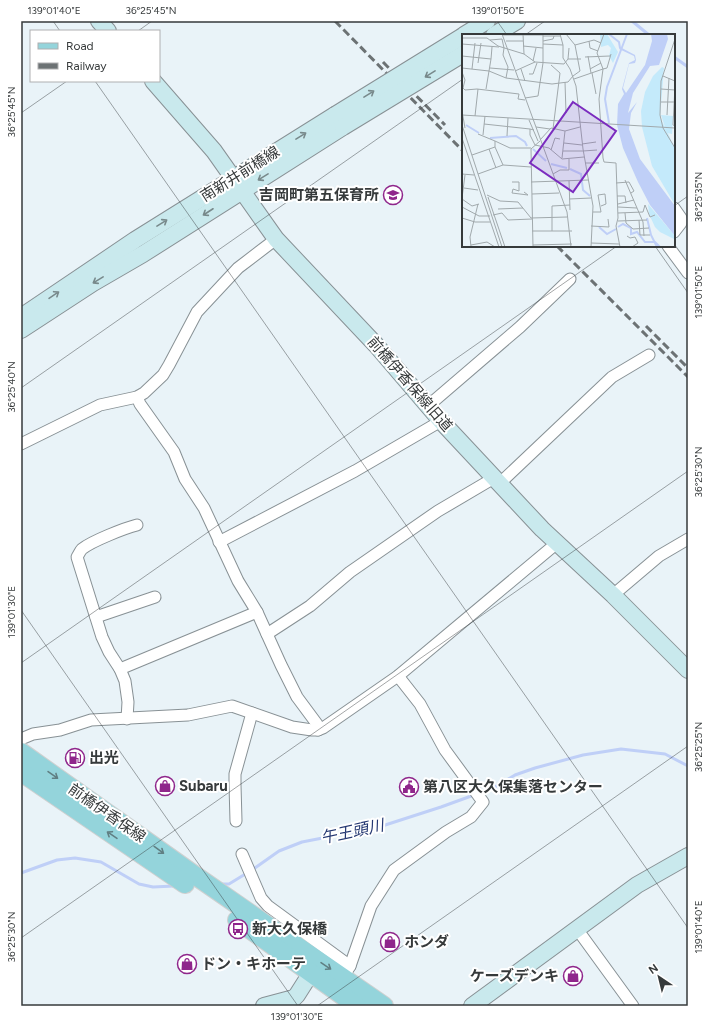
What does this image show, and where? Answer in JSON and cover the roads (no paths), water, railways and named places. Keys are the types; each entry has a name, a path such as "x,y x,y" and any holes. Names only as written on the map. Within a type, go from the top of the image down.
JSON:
{"main road":[{"name":"前橋伊香保線","path":"21,752 193,874 216,898"},
{"name":"前橋伊香保線","path":"21,772 168,872 216,898"},
{"path":"216,898 347,972 384,1006"},
{"path":"216,898 357,1006"}],"street":[{"path":"99,21 107,30"},
{"name":"南新井前橋線","path":"466,34 484,23"},
{"path":"496,34 515,25"},
{"name":"南新井前橋線","path":"21,317 135,240 237,185 339,121 462,36"},
{"name":"南新井前橋線","path":"339,121 462,55"},
{"name":"前橋伊香保線旧道","path":"154,82 214,151 276,239 376,345 441,421 557,543 613,595 688,670"},
{"name":"南新井前橋線","path":"21,330 93,283 143,254 237,185"},
{"path":"675,209 685,224 675,231"},
{"path":"21,444 100,405 137,397 144,394 163,375 170,365 197,312 238,268 276,239"},
{"path":"669,247 688,273"},
{"path":"428,406 520,327 570,279"},
{"path":"267,634 310,606 350,572 431,516 497,481 612,377 649,355"},
{"path":"137,397 140,404 174,452 185,479 204,508 238,581 257,612 280,664 297,696 317,724 318,730"},
{"path":"219,542 355,471 441,421"},
{"path":"127,719 127,693 125,681 102,637 77,559 78,554 88,545 137,525"},
{"path":"613,595 659,556 688,539"},
{"path":"21,739 33,734 60,730 91,720 188,715 232,706 302,729 318,730 328,726 398,676 557,543"},
{"path":"96,617 155,597"},
{"path":"120,669 257,612"},
{"path":"242,854 262,898 268,906 347,972 365,918 394,870 446,832 471,817 483,802 445,750 420,704 398,676"},
{"path":"236,821 236,774 252,713"},
{"path":"472,1006 642,881 688,856"},
{"path":"577,929 633,1006"},
{"path":"264,1006 294,998 312,973"}],"waterway":[{"path":"632,21 648,34"},
{"path":"675,58 688,67"},
{"name":"午王頭川","path":"479,793 493,788 515,775 535,768 583,755 621,749 665,754 688,766"},
{"name":"午王頭川","path":"252,870 279,851 302,842 379,827 474,795"},
{"name":"午王頭川","path":"21,873 57,860 75,858 101,862 139,884 153,887 174,886"},
{"name":"午王頭川","path":"220,884 229,884 247,873"}],"railway":[{"path":"335,21 462,150"},
{"path":"383,62 445,125"},
{"path":"558,247 688,377"},
{"path":"646,326 688,368"}],"place":[{"name":"吉岡町第五保育所","path":"393,195"},
{"name":"出光","path":"75,758"},
{"name":"Subaru","path":"165,786"},
{"name":"第八区大久保集落センター","path":"409,787"},
{"name":"新大久保橋","path":"238,929"},
{"name":"ホンダ","path":"390,942"},
{"name":"ドン・キホーテ","path":"187,964"},
{"name":"ケーズデンキ","path":"573,976"}]}
